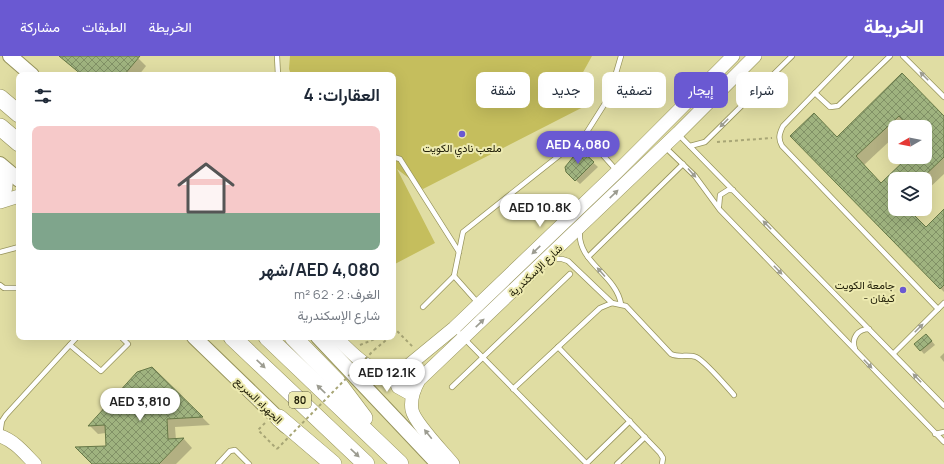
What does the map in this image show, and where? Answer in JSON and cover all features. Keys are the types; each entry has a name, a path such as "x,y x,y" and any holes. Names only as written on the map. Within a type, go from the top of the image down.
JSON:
{"highway":[{"path":"0,98 16,111"},
{"path":"0,127 16,140"},
{"name":"80","path":"235,340 366,464"},
{"name":"80","path":"270,340 398,462"},
{"path":"296,340 337,382 398,462"},
{"path":"279,418 333,464"}],"main road":[{"path":"10,56 29,72"},
{"path":"0,165 16,178"},
{"name":"الجهراء السريع","path":"197,340 279,418 323,464"},
{"path":"321,340 438,464"}],"street":[{"name":"شارع الإسكندرية","path":"338,340 370,368 384,372 401,369 422,355 454,328 618,171 734,56"},
{"name":"شارع الإسكندرية","path":"452,464 421,425 412,411 411,398 419,380 465,339 580,226 678,133 755,56"},
{"path":"667,123 678,133"},
{"path":"654,136 664,146"},
{"path":"0,165 7,177 7,185 1,201"},
{"path":"1,201 16,197"},
{"path":"401,369 395,379 398,386 407,392 414,390"},
{"path":"0,435 18,446 35,464"}],"lane":[{"path":"277,56 278,72"},
{"path":"423,307 454,276 464,232 585,135 609,97 621,56"},
{"path":"690,146 705,142 792,56"},
{"path":"851,56 783,126 779,137 782,146 938,309"},
{"path":"815,92 830,107 838,106 890,56"},
{"path":"903,56 944,95"},
{"path":"678,133 944,406"},
{"path":"585,135 618,171"},
{"path":"664,146 683,164 720,210 944,442"},
{"path":"396,158 400,159 459,252"},
{"path":"588,257 683,164"},
{"path":"720,210 718,200 720,196 728,190 733,190"},
{"path":"580,226 580,243 588,257 614,286 621,304"},
{"path":"0,252 16,248"},
{"path":"545,260 562,258 568,261 612,302 621,304 629,310 671,354 698,359 734,395"},
{"path":"452,387 570,274"},
{"path":"454,276 479,304"},
{"path":"0,285 4,288 16,288"},
{"path":"513,389 600,308 612,302"},
{"path":"894,353 944,303"},
{"path":"454,328 587,464 630,421"},
{"path":"855,350 854,340 856,335 864,329 869,329"},
{"path":"0,435 2,421 6,415 74,340"},
{"path":"70,345 101,371 128,344 124,340"},
{"path":"558,347 662,455 662,464"},
{"path":"935,434 944,432"},
{"path":"617,464 645,437"},
{"path":"218,464 230,451 235,450 249,464"}],"path":[{"path":"705,142 779,137"},
{"path":"396,332 397,331 422,355"},
{"path":"349,349 372,340"},
{"path":"258,430 277,450 374,350 386,340"}],"shaded area":[{"name":"ملعب نادي الكويت","path":"290,56 592,56 583,72 538,72 538,108 581,108 423,189 397,169 435,243 396,263 396,72 290,72"}],"building":[{"path":"59,56 140,56 127,72 78,72"},
{"path":"902,73 944,116 944,157 928,172 892,172 901,164 932,164 932,120 903,120 899,116 895,120 888,120 888,126 856,156 881,183 888,176 888,216 915,216 926,227 944,209 944,285 940,289 790,136 814,113 837,137"},
{"path":"578,151 583,152 594,162 575,181 566,172 565,167"},
{"path":"926,334 932,341 920,351 914,344"},
{"path":"152,367 203,417 167,419 168,439 184,438 159,464 92,464 75,447 106,446 105,425 88,426 137,372"}],"place":[{"name":"ملعب نادي الكويت","path":"462,134"},
{"name":"جامعة الكويت - كيفان","path":"903,290"}]}
